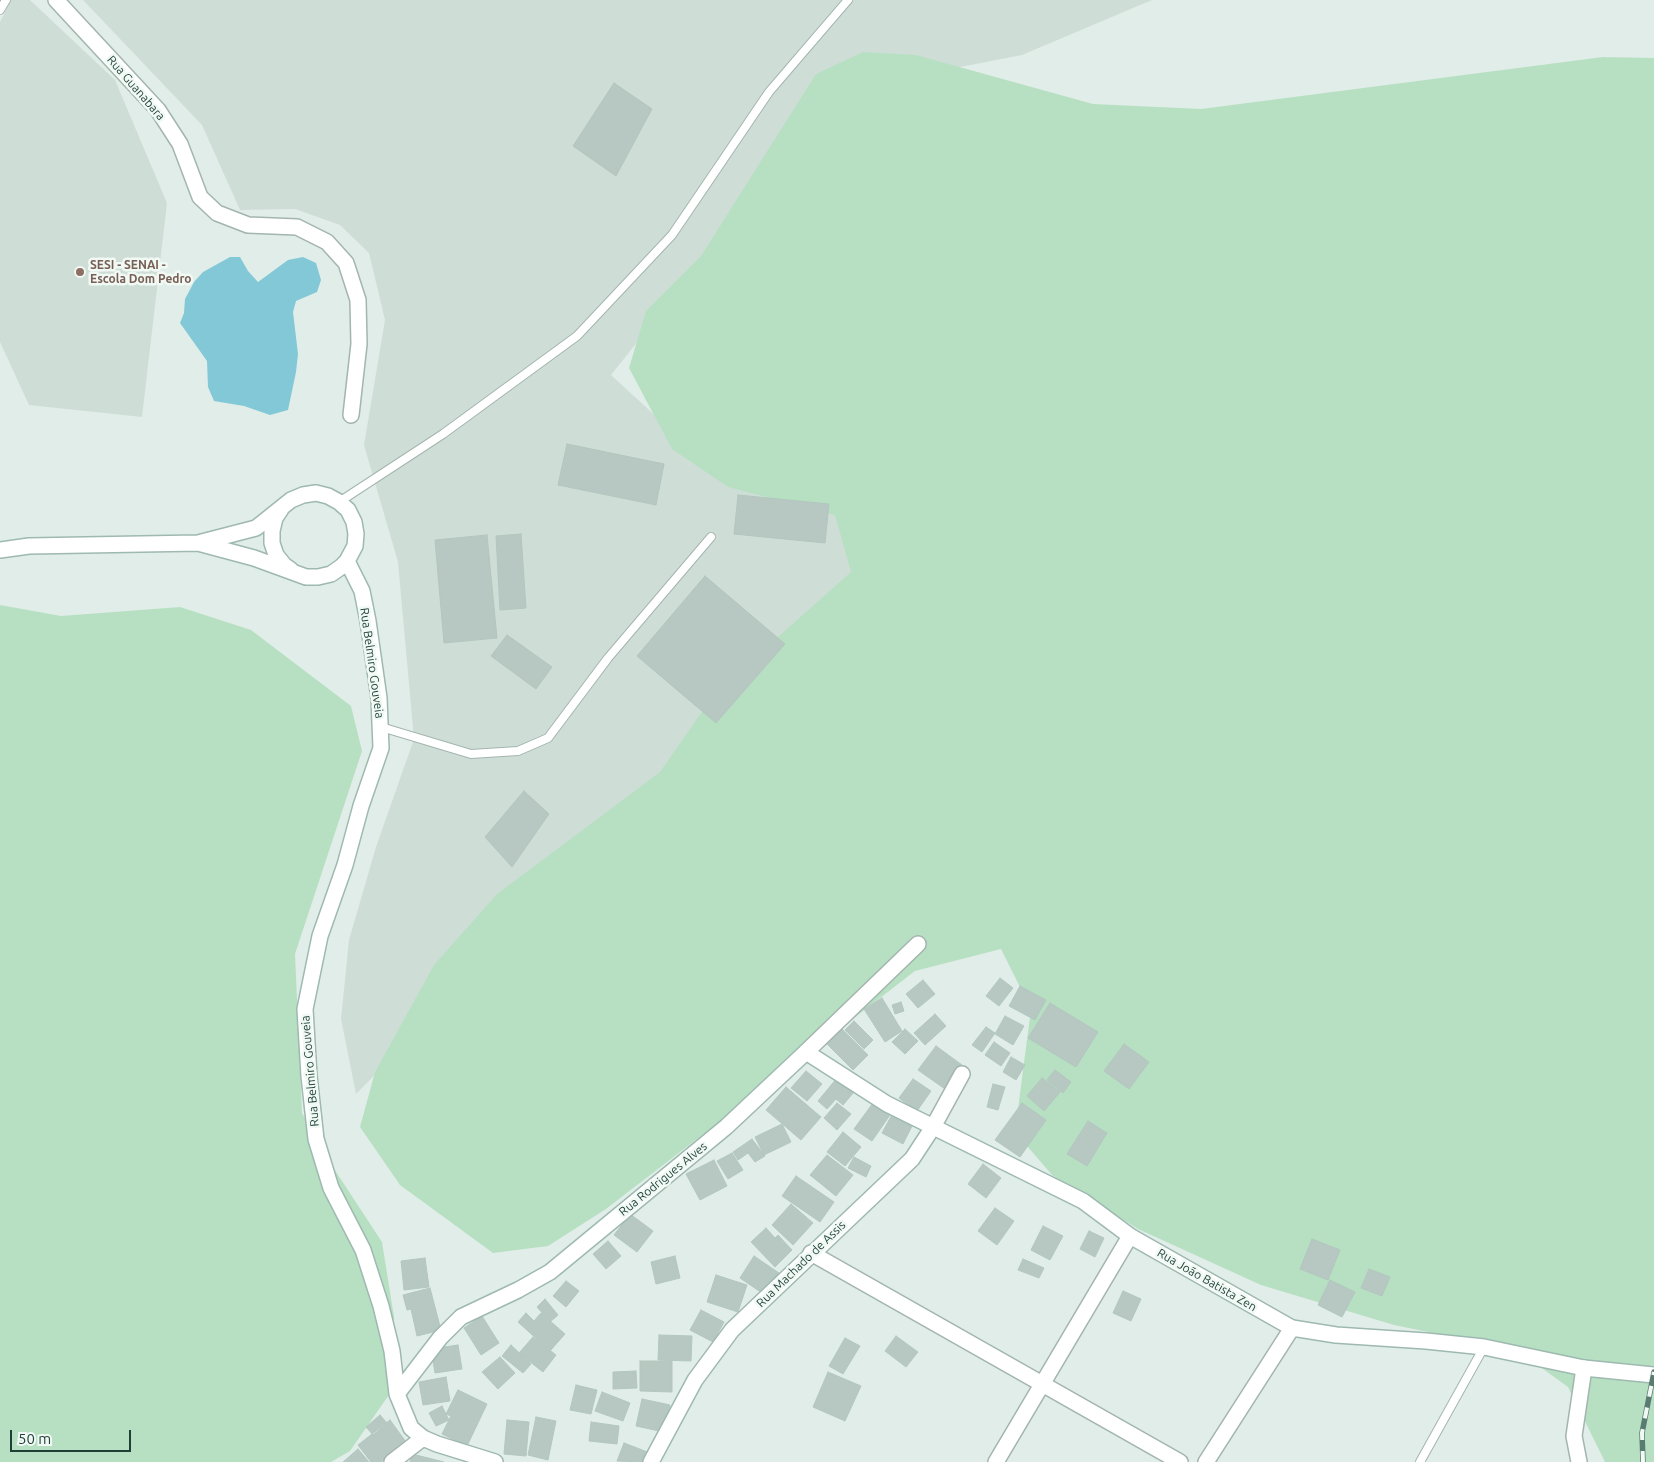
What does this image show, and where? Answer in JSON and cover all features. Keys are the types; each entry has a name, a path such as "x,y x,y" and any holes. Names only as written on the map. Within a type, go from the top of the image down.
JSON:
{"street":[{"name":"Rua Guanabara","path":"56,0 158,110 180,144 200,197 217,213 248,224 297,227 327,242 346,263 358,300 359,344 351,415"},
{"path":"0,550 29,546 198,543 256,528 291,500 303,495 316,493 328,496 348,510 354,522 356,534 355,546 347,561 331,574 318,578 306,577 254,558 198,543"},
{"path":"282,508 275,518 272,530 272,543 276,555 294,573"},
{"path":"0,539 29,546"},
{"name":"Rua Belmiro Gouveia","path":"347,561 362,591 379,698 381,748 361,806 345,865 320,936 305,1009 309,1076 316,1140 331,1188 363,1250 378,1296 392,1351 397,1394 411,1428 423,1438 437,1444 495,1462"},
{"name":"Rua Rodrigues Alves","path":"397,1394 440,1338 461,1317 518,1290 550,1272 726,1127 918,944"},
{"name":"Rua João Batista Zen","path":"806,1052 887,1104 1083,1201 1130,1236 1292,1328 1336,1335 1484,1347 1584,1368 1654,1375"},
{"name":"Rua Machado de Assis","path":"651,1462 696,1380 732,1330 912,1158 933,1127 962,1074"},
{"path":"996,1462 1130,1236"},
{"path":"811,1253 1180,1462"},
{"path":"1206,1462 1292,1328"},
{"path":"1579,1462 1574,1436 1584,1368"},
{"path":"392,1462 423,1438"}],"lane":[{"path":"0,10 6,0"},
{"path":"339,502 443,434 577,336 672,235 769,92 848,0"},
{"path":"381,727 471,754 518,751 548,738 608,658 711,537"},
{"path":"1420,1462 1484,1347"}],"shaded area":[{"name":"SESI - SENAI - Escola Dom Pedro","path":"11,0 30,0 115,80 167,203 142,417 29,405 0,342 0,22"},
{"path":"83,0 1152,0 1022,55 837,91 611,375 722,477 940,503 356,1094 341,1019 349,940 376,847 414,739 398,562 364,445 385,320 369,253 340,225 295,209 240,210 202,125"}],"green space":[{"path":"863,52 916,55 1093,104 1201,109 1603,57 1654,58 1654,1462 1605,1462 1568,1387 1517,1350 1394,1325 1261,1285 1138,1229 1052,1175 1015,1132 1031,1009 1001,949 915,971 606,1209 548,1246 493,1253 400,1185 360,1127 375,1072 434,965 497,894 660,772 715,693 851,572 835,515 728,487 672,449 629,368 646,311 701,256 816,74"},
{"path":"0,605 61,616 180,607 251,630 351,706 362,751 295,954 302,1113 323,1152 382,1242 394,1317 393,1389 350,1451 331,1462 0,1462"}],"water":[{"path":"230,257 240,257 248,271 258,282 288,260 303,257 316,263 321,280 317,292 296,301 293,312 298,354 288,410 270,415 244,406 214,401 208,387 207,361 180,323 184,313 185,299 194,282 203,272"}],"building":[{"path":"614,83 652,109 616,176 573,146"},
{"path":"567,444 664,464 656,505 558,485"},
{"path":"738,495 829,504 825,543 734,534"},
{"path":"521,534 526,608 500,610 496,536"},
{"path":"487,535 497,638 444,643 435,540"},
{"path":"705,576 785,644 716,723 637,656"},
{"path":"507,635 552,667 536,689 491,656"},
{"path":"524,791 549,814 512,867 485,837"},
{"path":"1000,978 1013,988 999,1006 986,996"},
{"path":"923,980 935,994 918,1008 906,994"},
{"path":"1020,986 1046,1000 1035,1020 1009,1006"},
{"path":"882,998 902,1031 885,1042 864,1009"},
{"path":"901,1002 904,1011 895,1014 892,1005"},
{"path":"1050,1003 1098,1032 1076,1067 1028,1038"},
{"path":"935,1014 946,1026 925,1045 914,1033"},
{"path":"1005,1016 1024,1026 1013,1045 995,1034"},
{"path":"854,1021 873,1040 864,1049 845,1030"},
{"path":"840,1027 868,1055 853,1070 825,1042"},
{"path":"986,1027 995,1033 982,1052 972,1045"},
{"path":"905,1029 918,1041 905,1054 892,1042"},
{"path":"994,1042 1010,1053 1001,1066 985,1055"},
{"path":"1124,1044 1149,1062 1129,1089 1104,1071"},
{"path":"936,1046 962,1065 945,1089 918,1070"},
{"path":"1011,1057 1025,1065 1016,1080 1003,1072"},
{"path":"1055,1070 1071,1082 1063,1093 1047,1080"},
{"path":"806,1071 822,1084 807,1101 791,1088"},
{"path":"837,1078 854,1092 843,1105 836,1099 827,1109 818,1101"},
{"path":"1042,1078 1060,1092 1044,1111 1027,1096"},
{"path":"913,1079 931,1091 917,1111 899,1098"},
{"path":"993,1084 1005,1087 998,1110 987,1107"},
{"path":"786,1087 821,1117 801,1140 766,1110"},
{"path":"837,1103 851,1114 837,1130 824,1118"},
{"path":"873,1103 890,1115 872,1141 854,1129"},
{"path":"1022,1103 1046,1120 1020,1157 995,1140"},
{"path":"894,1111 914,1122 903,1144 882,1133"},
{"path":"1088,1121 1107,1133 1087,1166 1067,1154"},
{"path":"782,1124 791,1142 764,1155 755,1137"},
{"path":"843,1132 861,1147 845,1166 827,1152"},
{"path":"752,1139 765,1156 755,1162 748,1153 738,1160 733,1152"},
{"path":"732,1153 743,1170 728,1179 717,1161"},
{"path":"827,1155 853,1175 836,1196 810,1175"},
{"path":"854,1157 871,1166 866,1177 848,1168"},
{"path":"714,1160 727,1186 700,1200 686,1174"},
{"path":"983,1164 1001,1178 986,1198 968,1184"},
{"path":"796,1176 834,1202 820,1222 782,1196"},
{"path":"791,1204 813,1223 793,1245 772,1225"},
{"path":"995,1208 1014,1221 997,1245 978,1231"},
{"path":"630,1214 653,1231 637,1252 614,1235"},
{"path":"1043,1226 1063,1236 1050,1260 1031,1250"},
{"path":"766,1228 775,1238 778,1235 792,1250 775,1267 751,1242"},
{"path":"1089,1231 1104,1238 1095,1257 1080,1249"},
{"path":"1312,1239 1340,1250 1328,1280 1300,1269"},
{"path":"608,1241 621,1256 606,1269 593,1254"},
{"path":"675,1256 680,1278 656,1284 651,1262"},
{"path":"754,1256 779,1273 765,1295 740,1278"},
{"path":"425,1258 429,1287 404,1290 401,1261"},
{"path":"1023,1259 1044,1268 1039,1278 1018,1270"},
{"path":"1369,1269 1390,1277 1382,1296 1361,1288"},
{"path":"716,1275 747,1285 738,1312 707,1302"},
{"path":"1330,1280 1355,1292 1342,1317 1318,1305"},
{"path":"566,1281 579,1291 566,1307 553,1296"},
{"path":"430,1288 441,1330 417,1336 411,1309 407,1310 403,1295"},
{"path":"1123,1291 1141,1299 1131,1321 1113,1313"},
{"path":"545,1299 558,1315 550,1322 537,1307"},
{"path":"701,1310 724,1322 713,1342 690,1330"},
{"path":"526,1313 534,1321 541,1313 565,1334 550,1351 518,1322"},
{"path":"482,1316 499,1343 481,1355 464,1328"},
{"path":"659,1335 692,1336 691,1361 658,1360"},
{"path":"896,1336 918,1352 906,1367 885,1351"},
{"path":"533,1337 556,1355 543,1372 519,1353"},
{"path":"845,1338 860,1346 843,1374 829,1366"},
{"path":"458,1345 462,1369 435,1373 431,1349"},
{"path":"511,1345 531,1364 523,1373 502,1356"},
{"path":"500,1357 515,1373 498,1389 482,1372"},
{"path":"640,1361 672,1361 672,1392 640,1391"},
{"path":"636,1371 637,1388 613,1389 613,1372"},
{"path":"828,1372 861,1386 845,1421 813,1407"},
{"path":"446,1377 450,1401 423,1405 419,1382"},
{"path":"576,1385 597,1390 591,1414 570,1410"},
{"path":"458,1390 487,1404 467,1446 442,1434 451,1416 446,1414"},
{"path":"602,1392 630,1403 623,1421 595,1411"},
{"path":"642,1399 670,1405 664,1432 636,1426"},
{"path":"442,1406 449,1420 436,1426 429,1413"},
{"path":"380,1415 387,1423 373,1435 366,1427"},
{"path":"536,1417 556,1421 548,1460 528,1455"},
{"path":"390,1420 406,1442 381,1462 371,1462 358,1445"},
{"path":"507,1420 529,1422 526,1456 504,1454"},
{"path":"591,1422 619,1426 617,1444 589,1441"},
{"path":"624,1443 650,1453 646,1462 617,1461"},
{"path":"358,1449 369,1462 343,1462"},
{"path":"412,1454 444,1462 410,1462"}],"railway":[{"path":"1643,1462 1642,1433 1654,1372"}],"place":[{"name":"SESI - SENAI - Escola Dom Pedro","path":"80,272"}]}
